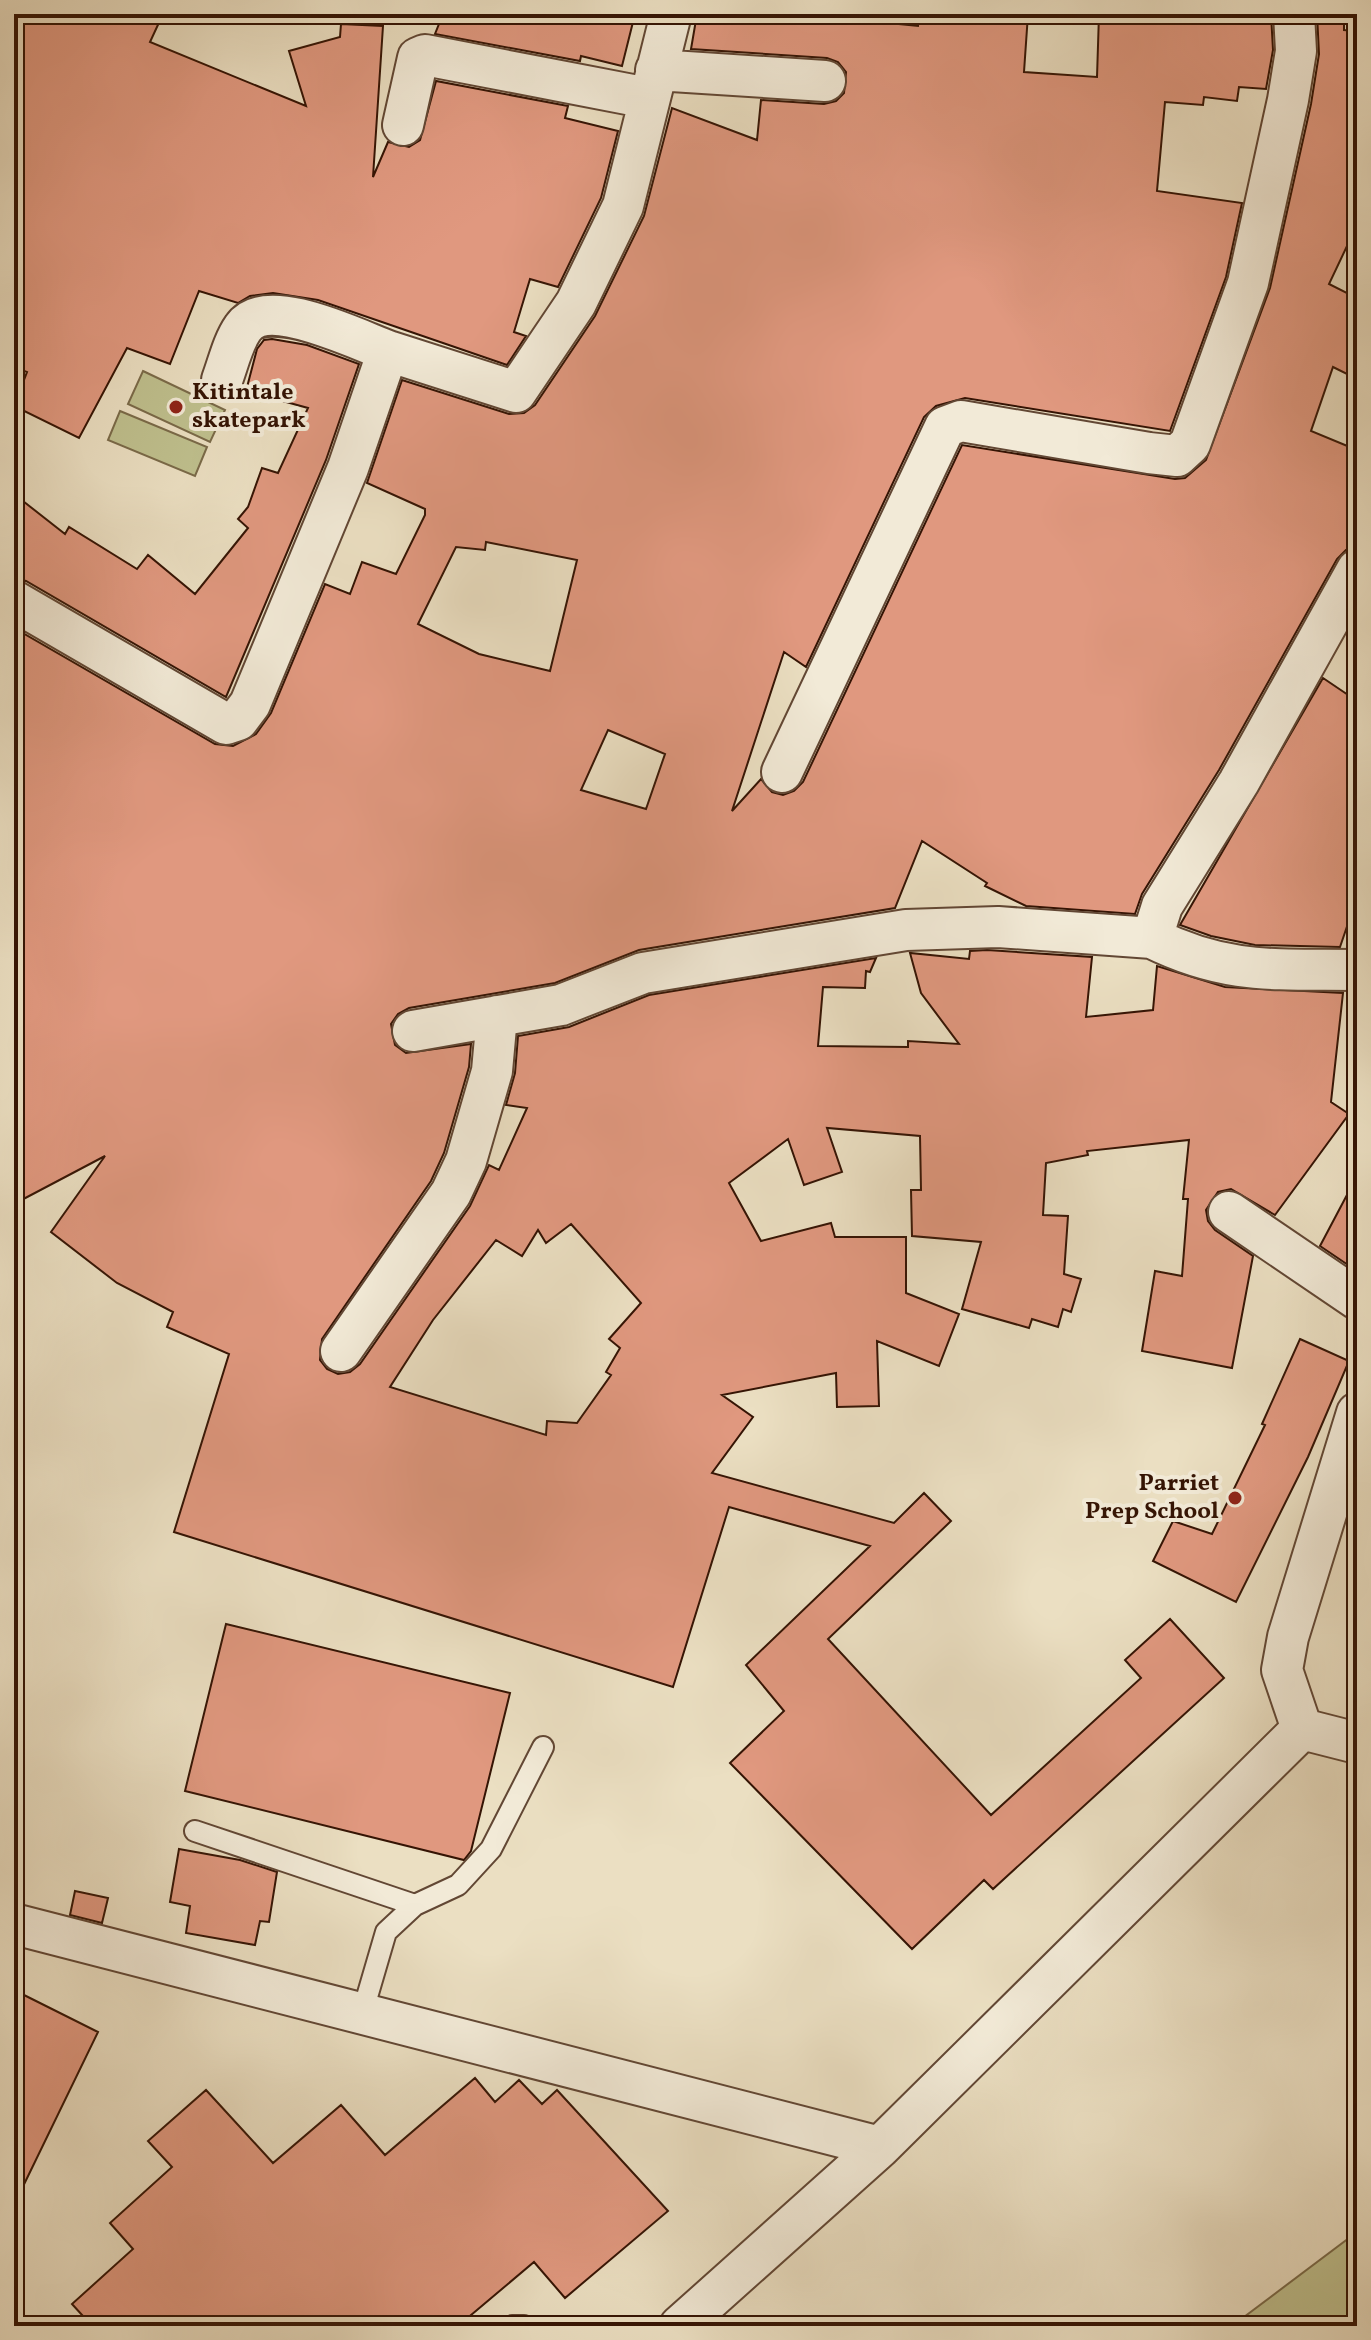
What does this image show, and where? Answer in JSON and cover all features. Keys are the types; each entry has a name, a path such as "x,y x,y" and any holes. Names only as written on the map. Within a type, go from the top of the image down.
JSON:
{"street":[{"path":"222,380 244,326 257,318 297,318 504,391 521,388 576,303 623,206 671,14"},
{"path":"782,772 945,427 961,421 1149,453 1177,456 1185,453 1197,429 1248,283 1296,51 1294,14"},
{"path":"403,125 418,58 425,55 652,84 825,81"},
{"path":"14,601 231,724 250,704 348,468 388,351"},
{"path":"1152,938 1162,906 1239,782 1357,570"},
{"path":"413,1031 561,1005 643,973 906,930 998,927 1152,938 1206,961 1241,969 1357,970"},
{"path":"341,1351 451,1193 466,1161 492,1071 497,1016"},
{"path":"1229,1212 1357,1299"},
{"path":"1302,1729 1282,1670 1357,1413"},
{"path":"1302,1729 1357,1743"},
{"path":"680,2326 880,2147 1302,1729"},
{"path":"14,1924 880,2147"}],"lane":[{"path":"362,2014 386,1932 415,1905 458,1885 491,1849 543,1747"},
{"path":"195,1831 415,1905"},
{"path":"512,2326 524,2326"}],"green space":[{"name":"Kitintale skatepark","path":"143,371 225,410 210,442 128,404"},
{"name":"Kitintale skatepark","path":"120,411 207,447 195,476 108,440"},
{"path":"1357,2232 1357,2326 1232,2326"}],"building":[{"path":"14,14 163,14 150,42 306,106 289,51 340,37 341,24 383,26 373,177 388,142 409,147 420,140 436,81 568,106 565,118 618,131 601,198 558,287 530,279 514,332 526,336 507,365 318,300 273,293 250,296 238,303 199,291 170,364 127,348 79,438 14,406 27,372 14,367"},
{"path":"443,14 635,14 622,66 581,56 580,61 435,34"},
{"path":"697,14 838,14 838,18 918,26 919,14 1028,14 1024,72 1097,77 1099,14 1271,14 1273,50 1266,89 1239,87 1237,101 1204,97 1203,105 1165,102 1157,191 1242,203 1226,277 1170,431 965,398 936,406 924,417 806,667 784,652 732,811 761,779 772,792 783,795 794,791 803,782 962,445 1175,479 1185,478 1206,460 1270,288 1311,104 1319,54 1317,14 1344,14 1344,30 1357,31 1357,225 1329,284 1357,298 1357,379 1333,367 1311,431 1357,450 1357,547 1346,550 1337,559 1219,770 1142,894 1135,914 1026,906 985,886 987,883 922,841 895,908 639,950 555,983 409,1008 398,1014 391,1024 395,1045 406,1053 471,1044 469,1067 444,1153 431,1181 322,1339 320,1360 327,1369 338,1374 350,1372 360,1364 470,1206 489,1165 499,1170 527,1108 506,1105 515,1073 518,1036 569,1027 649,995 876,958 870,972 866,971 865,988 823,987 818,1046 908,1047 908,1041 959,1044 921,993 910,953 969,959 970,951 987,950 1092,957 1086,1017 1153,1010 1157,966 1225,987 1343,993 1331,1102 1349,1114 1275,1215 1231,1189 1218,1192 1206,1210 1208,1221 1215,1230 1253,1256 1232,1368 1142,1351 1155,1271 1182,1276 1188,1199 1183,1199 1189,1140 1087,1151 1088,1155 1046,1163 1043,1215 1068,1216 1064,1274 1081,1279 1071,1312 1063,1309 1058,1327 1032,1319 1029,1328 962,1309 981,1242 912,1236 911,1190 921,1190 920,1136 827,1128 842,1172 804,1185 788,1139 729,1183 761,1241 831,1223 835,1237 906,1237 906,1293 959,1314 939,1366 877,1341 879,1406 837,1407 836,1373 722,1395 753,1417 712,1473 894,1523 924,1493 951,1521 828,1639 991,1815 1141,1678 1125,1660 1170,1619 1224,1678 993,1889 984,1880 912,1949 730,1763 784,1711 746,1665 870,1546 729,1507 673,1687 174,1532 229,1354 167,1327 173,1312 117,1283 51,1232 105,1156 14,1204 14,628 215,744 233,746 256,734 271,713 325,584 350,594 362,562 396,574 425,515 425,509 367,483 402,380 509,414 524,413 535,405 595,316 644,216 672,108 757,140 761,100 824,104 836,101 844,93 846,72 838,62 827,58 691,49","holes":["486,542 577,560 550,671 479,654 418,624 456,547 485,550","608,730 665,754 646,809 581,790","571,1224 641,1303 609,1339 620,1348 606,1372 611,1375 577,1423 547,1421 546,1435 390,1387 433,1320 496,1240 522,1256 538,1230 546,1243"]},
{"path":"264,340 307,345 359,364 326,460 226,697 26,581 14,578 14,494 65,534 69,527 137,569 148,555 195,594 248,528 238,519 248,507 262,468 278,473 308,408 246,391 257,349"},
{"path":"1323,678 1357,701 1357,897 1340,947 1255,945 1211,936 1180,925"},
{"path":"1357,1176 1357,1271 1320,1246"},
{"path":"1300,1339 1349,1361 1308,1457 1236,1602 1153,1561 1173,1521 1212,1534 1265,1425 1262,1424"},
{"path":"226,1624 510,1693 471,1851 464,1860 185,1791"},
{"path":"179,1849 240,1860 277,1872 269,1922 260,1921 255,1945 186,1933 190,1906 170,1902"},
{"path":"75,1891 108,1898 102,1923 70,1915"},
{"path":"14,1990 98,2032 14,2205"},
{"path":"475,2078 495,2102 519,2080 542,2104 557,2090 668,2211 565,2298 534,2262 458,2326 92,2326 72,2304 133,2249 110,2223 172,2167 148,2141 206,2090 273,2163 341,2105 385,2155"}],"place":[{"name":"Kitintale skatepark","path":"176,407"},
{"name":"Parriet Prep School","path":"1235,1498"}]}
